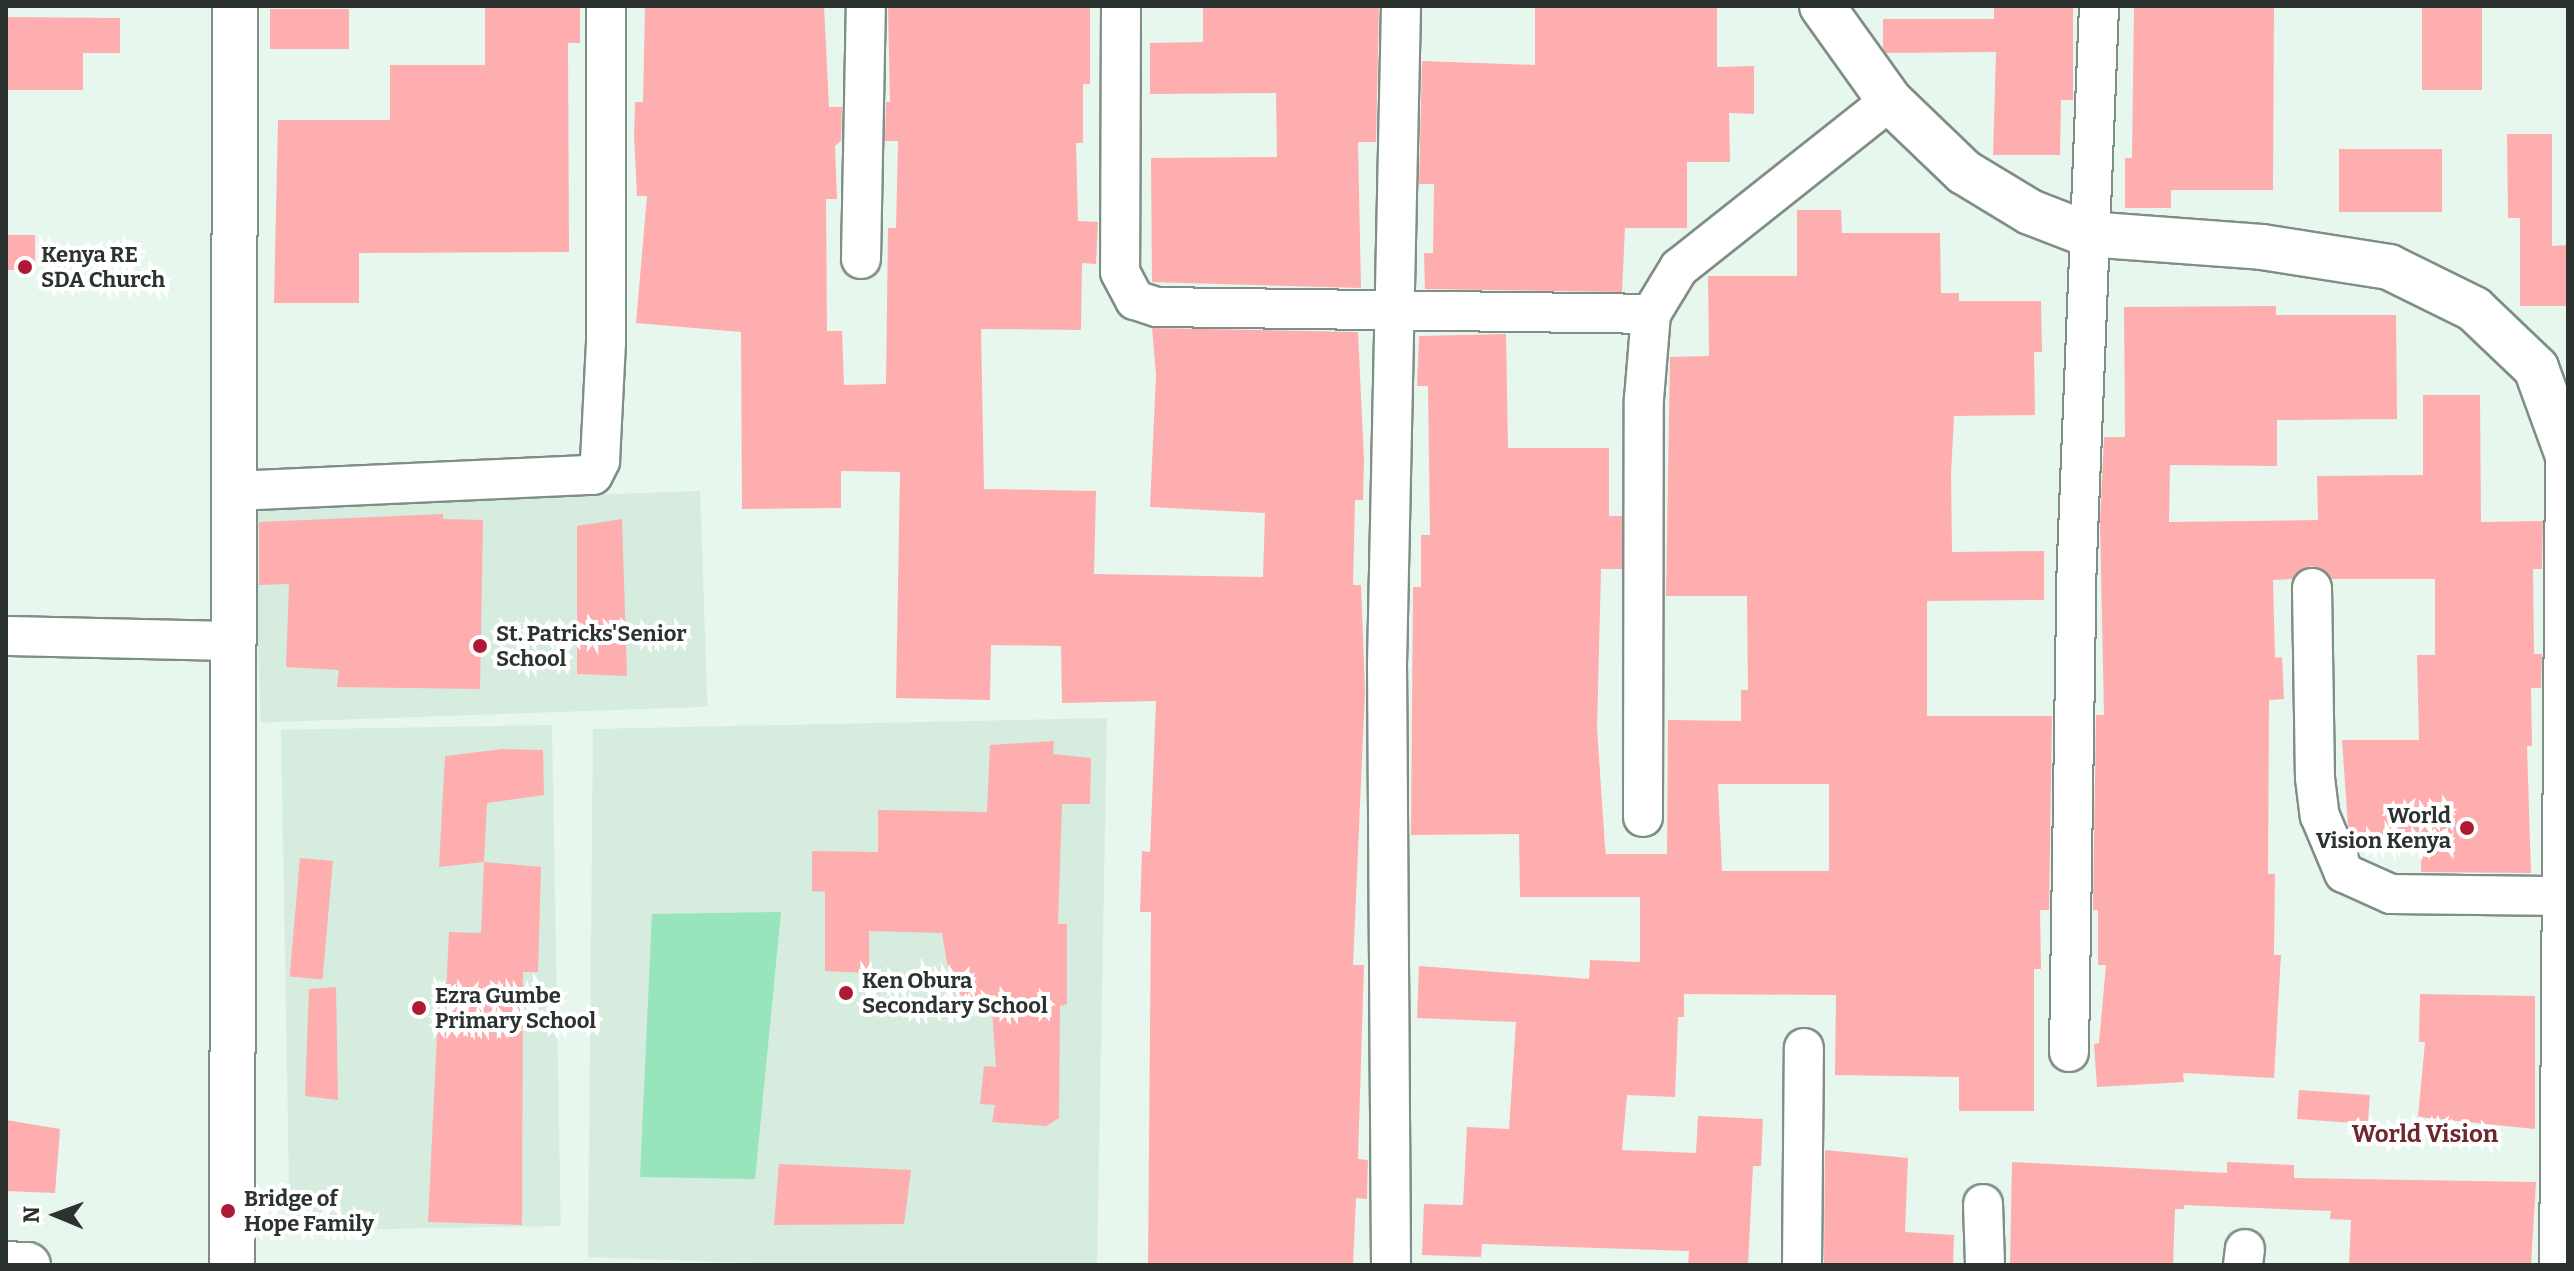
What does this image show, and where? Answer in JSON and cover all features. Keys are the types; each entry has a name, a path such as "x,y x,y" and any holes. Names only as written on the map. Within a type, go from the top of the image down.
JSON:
{"street":[{"path":"232,1265 235,6"},
{"path":"234,491 593,475 600,461 606,342 606,6"},
{"path":"861,259 866,6"},
{"path":"1121,6 1120,272 1135,300 1157,307 1394,313 1651,314"},
{"path":"1391,1265 1387,664 1401,6"},
{"path":"1822,6 1890,101 1964,172 2030,212 2087,234 2262,247 2389,267 2474,309 2536,368 2568,456 2562,1265"},
{"path":"2069,1052 2087,234 2099,6"},
{"path":"1643,817 1644,399 1651,314 1679,268 1890,101"},
{"path":"2312,588 2315,778 2320,816 2344,873 2391,894 2565,896"},
{"path":"6,636 233,641"},
{"path":"1802,1265 1804,1048"},
{"path":"1983,1204 1985,1265"},
{"path":"6,1264 28,1265"}],"shaded area":[{"name":"St. Patricks'Senior School","path":"700,491 708,707 261,722 253,507"},
{"name":"Ken Obura Secondary School","path":"1107,718 1097,1265 801,1265 588,1257 593,729"},
{"name":"Ezra Gumbe Primary School","path":"552,725 561,1226 290,1231 281,730"}],"green space":[{"path":"781,912 755,1179 640,1177 652,914"}],"building":[{"path":"485,6 580,6 580,43 568,43 569,252 359,253 359,303 274,303 278,120 390,120 390,65 485,65"},
{"path":"645,6 824,6 829,107 842,107 841,141 835,146 837,199 826,199 827,331 842,331 844,385 886,384 888,228 896,228 898,141 885,141 886,102 890,102 888,6 1090,6 1090,84 1083,84 1083,143 1076,143 1078,221 1098,222 1096,264 1082,263 1081,330 981,329 984,489 1096,491 1094,574 1263,577 1265,513 1150,507 1156,375 1152,328 1358,332 1364,460 1363,500 1355,500 1353,585 1361,585 1365,691 1353,965 1364,965 1358,1159 1368,1160 1367,1199 1356,1198 1353,1265 1148,1265 1151,912 1140,912 1142,851 1150,852 1156,701 1062,703 1061,646 991,645 990,700 896,698 900,472 841,471 841,508 742,509 741,332 636,323 647,196 637,196 634,136 635,102 643,102"},
{"path":"1203,6 1379,6 1376,142 1358,142 1361,288 1152,282 1151,158 1277,157 1276,93 1150,94 1150,43 1203,42"},
{"path":"1535,6 1717,7 1717,67 1754,66 1754,114 1729,113 1730,162 1687,162 1687,228 1625,228 1622,292 1425,289 1424,253 1433,253 1434,184 1419,184 1422,61 1535,65"},
{"path":"1994,6 2073,7 2073,100 2061,100 2060,155 1993,155 1996,52 1886,53 1883,48 1883,19 1994,19"},
{"path":"2134,6 2274,6 2273,190 2171,190 2171,208 2125,208 2125,158 2132,158"},
{"path":"2422,6 2482,6 2482,90 2422,90"},
{"path":"270,9 349,9 349,49 270,49"},
{"path":"6,17 120,18 120,53 83,53 83,90 6,90"},
{"path":"2507,134 2552,134 2552,246 2567,245 2567,306 2520,306 2520,218 2508,218"},
{"path":"2339,149 2442,149 2442,212 2339,212"},
{"path":"1797,210 1841,210 1842,233 1940,233 1941,293 1959,293 1959,301 2041,301 2042,352 2034,352 2035,415 1954,416 1951,474 1952,552 2044,551 2044,600 1927,601 1927,716 2052,716 2049,910 2040,910 2041,969 2034,969 2034,1111 1959,1111 1959,1077 1835,1075 1836,995 1684,994 1684,1017 1678,1017 1675,1097 1627,1095 1622,1150 1696,1153 1698,1116 1763,1119 1761,1166 1753,1166 1748,1265 1688,1265 1689,1251 1482,1244 1481,1257 1422,1255 1424,1204 1463,1205 1467,1127 1509,1129 1516,1022 1417,1018 1419,966 1589,979 1590,960 1640,962 1640,897 1520,897 1519,834 1411,835 1413,587 1421,587 1421,535 1430,535 1428,386 1417,386 1419,336 1506,334 1508,448 1609,448 1609,516 1622,516 1622,569 1601,569 1597,728 1606,854 1667,854 1668,720 1741,721 1741,690 1748,690 1747,596 1666,596 1670,357 1709,356 1708,276 1797,276","holes":["1718,784 1829,784 1829,871 1722,871"]},
{"path":"6,235 35,235 35,270 6,270"},
{"path":"2276,306 2276,315 2396,315 2397,419 2277,420 2277,466 2170,465 2169,522 2318,520 2317,476 2423,475 2423,395 2480,395 2481,522 2543,521 2542,569 2533,569 2534,654 2542,654 2541,688 2531,688 2532,746 2527,746 2531,873 2421,872 2421,846 2357,847 2348,826 2342,740 2419,740 2417,655 2435,655 2435,579 2332,579 2312,566 2292,579 2273,580 2275,658 2282,657 2284,699 2269,700 2268,874 2275,874 2274,955 2281,955 2274,1078 2183,1073 2184,1082 2097,1087 2094,1044 2099,1043 2106,965 2098,965 2098,910 2093,910 2096,715 2104,715 2100,524 2104,437 2125,437 2124,307"},
{"path":"443,514 443,519 483,520 480,689 337,687 339,670 286,667 289,584 259,585 259,522"},
{"path":"622,519 627,676 577,674 577,526"},
{"path":"1054,741 1053,754 1091,758 1090,804 1062,804 1058,924 1067,924 1067,1004 1060,1006 1059,1118 1046,1126 992,1122 995,1105 980,1104 984,1066 996,1067 992,1009 966,1008 966,996 952,993 942,933 869,931 869,973 825,971 825,892 812,891 812,851 878,852 878,810 987,812 990,745"},
{"path":"503,749 543,750 544,795 487,803 484,862 439,867 445,756"},
{"path":"300,858 333,861 323,979 290,977"},
{"path":"484,862 541,867 538,972 523,972 522,1225 428,1222 439,993 446,994 449,932 481,933"},
{"path":"336,987 338,1100 305,1096 309,989"},
{"path":"2420,994 2535,996 2535,1129 2418,1117 2425,1042 2419,1042"},
{"path":"2299,1090 2370,1095 2368,1124 2297,1119"},
{"path":"6,1120 60,1129 55,1193 6,1191"},
{"path":"1825,1150 1908,1158 1905,1232 1954,1235 1953,1265 1824,1265"},
{"path":"2012,1162 2227,1173 2227,1162 2294,1165 2294,1178 2536,1182 2531,1265 2349,1265 2351,1220 2330,1219 2331,1211 2184,1205 2184,1209 2175,1209 2173,1265 2010,1265"},
{"path":"779,1164 911,1170 904,1224 774,1225"}],"place":[{"name":"Kenya RE SDA Church","path":"25,267"},
{"name":"St. Patricks'Senior School","path":"480,646"},
{"name":"World Vision Kenya","path":"2467,828"},
{"name":"Ken Obura Secondary School","path":"846,993"},
{"name":"Ezra Gumbe Primary School","path":"419,1008"},
{"name":"Bridge of Hope Family","path":"228,1211"}],"district":[{"name":"World Vision","path":"2425,1135"}]}
